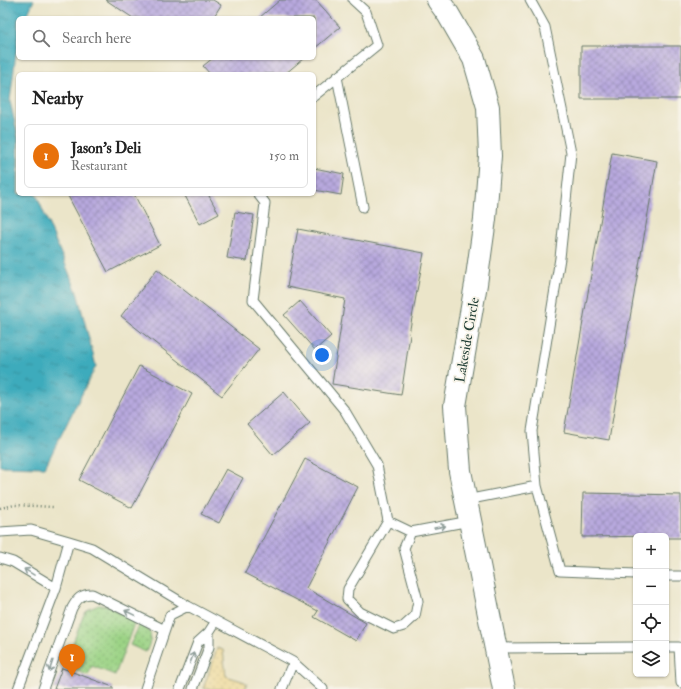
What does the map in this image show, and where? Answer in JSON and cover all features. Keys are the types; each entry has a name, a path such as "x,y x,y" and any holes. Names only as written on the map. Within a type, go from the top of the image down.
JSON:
{"street":[{"name":"Lakeside Circle","path":"438,0 448,14 474,59 488,107 490,156 485,219 476,284 455,406 460,471 504,689"}],"lane":[{"path":"316,94 377,45 366,12 353,0"},
{"path":"530,0 545,27 571,154 560,258 532,431 537,486 560,571 633,574"},
{"path":"337,77 363,207"},
{"path":"260,196 265,203 253,300 345,411 377,465 388,521 348,589 348,599 360,612 394,629 404,626 416,616 418,601 404,548 411,532"},
{"path":"388,521 411,532 537,486"},
{"path":"0,532 32,530 92,548 188,606 293,662 323,689"},
{"path":"18,689 56,588 70,541"},
{"path":"0,558 13,562 56,588"},
{"path":"669,576 681,576"},
{"path":"43,689 72,608 78,599 85,594 92,594 165,630"},
{"path":"144,689 170,615 188,606"},
{"path":"180,689 198,642 209,632 216,621"},
{"path":"193,689 209,647 209,632"},
{"path":"496,648 633,647"},
{"path":"669,647 680,647 681,683"},
{"path":"282,689 293,662"}],"path":[{"path":"0,508 15,505 54,507"}],"green space":[{"path":"99,605 108,606 135,621 115,675 92,666 88,675 64,666 84,614 89,609"},
{"path":"140,624 150,633 150,643 146,652 130,645"}],"sand":[{"path":"217,648 223,650 226,676 245,682 247,685 245,689 203,689"}],"water":[{"path":"0,0 34,0 27,16 16,16 16,53 10,101 16,128 16,196 37,196 77,292 96,366 45,467 0,466"}],"building":[{"path":"106,0 213,0 221,5 214,16 130,16"},
{"path":"280,0 316,0 340,27 316,47 316,16 261,16"},
{"path":"581,46 681,46 681,99 581,99"},
{"path":"210,60 302,60 287,72 208,72 203,66"},
{"path":"612,153 657,161 609,440 564,432"},
{"path":"316,168 344,174 341,195 316,190"},
{"path":"68,196 135,196 160,245 108,272"},
{"path":"185,196 209,196 219,214 200,224"},
{"path":"235,212 254,215 247,261 227,258"},
{"path":"298,229 424,253 409,334 401,395 332,384 345,299 287,287"},
{"path":"157,269 259,349 222,396 121,316"},
{"path":"300,301 331,336 315,350 284,315"},
{"path":"139,366 192,394 132,508 79,480"},
{"path":"284,392 310,423 273,455 247,424"},
{"path":"305,459 358,487 306,588 366,623 356,641 314,617 318,611 245,573"},
{"path":"226,469 243,478 219,523 201,514"},
{"path":"583,493 681,495 681,538 669,538 669,533 633,533 633,536 582,537"},
{"path":"62,668 113,687 113,689 54,689"}],"place":[{"name":"Jason's Deli","path":"72,677"}]}
